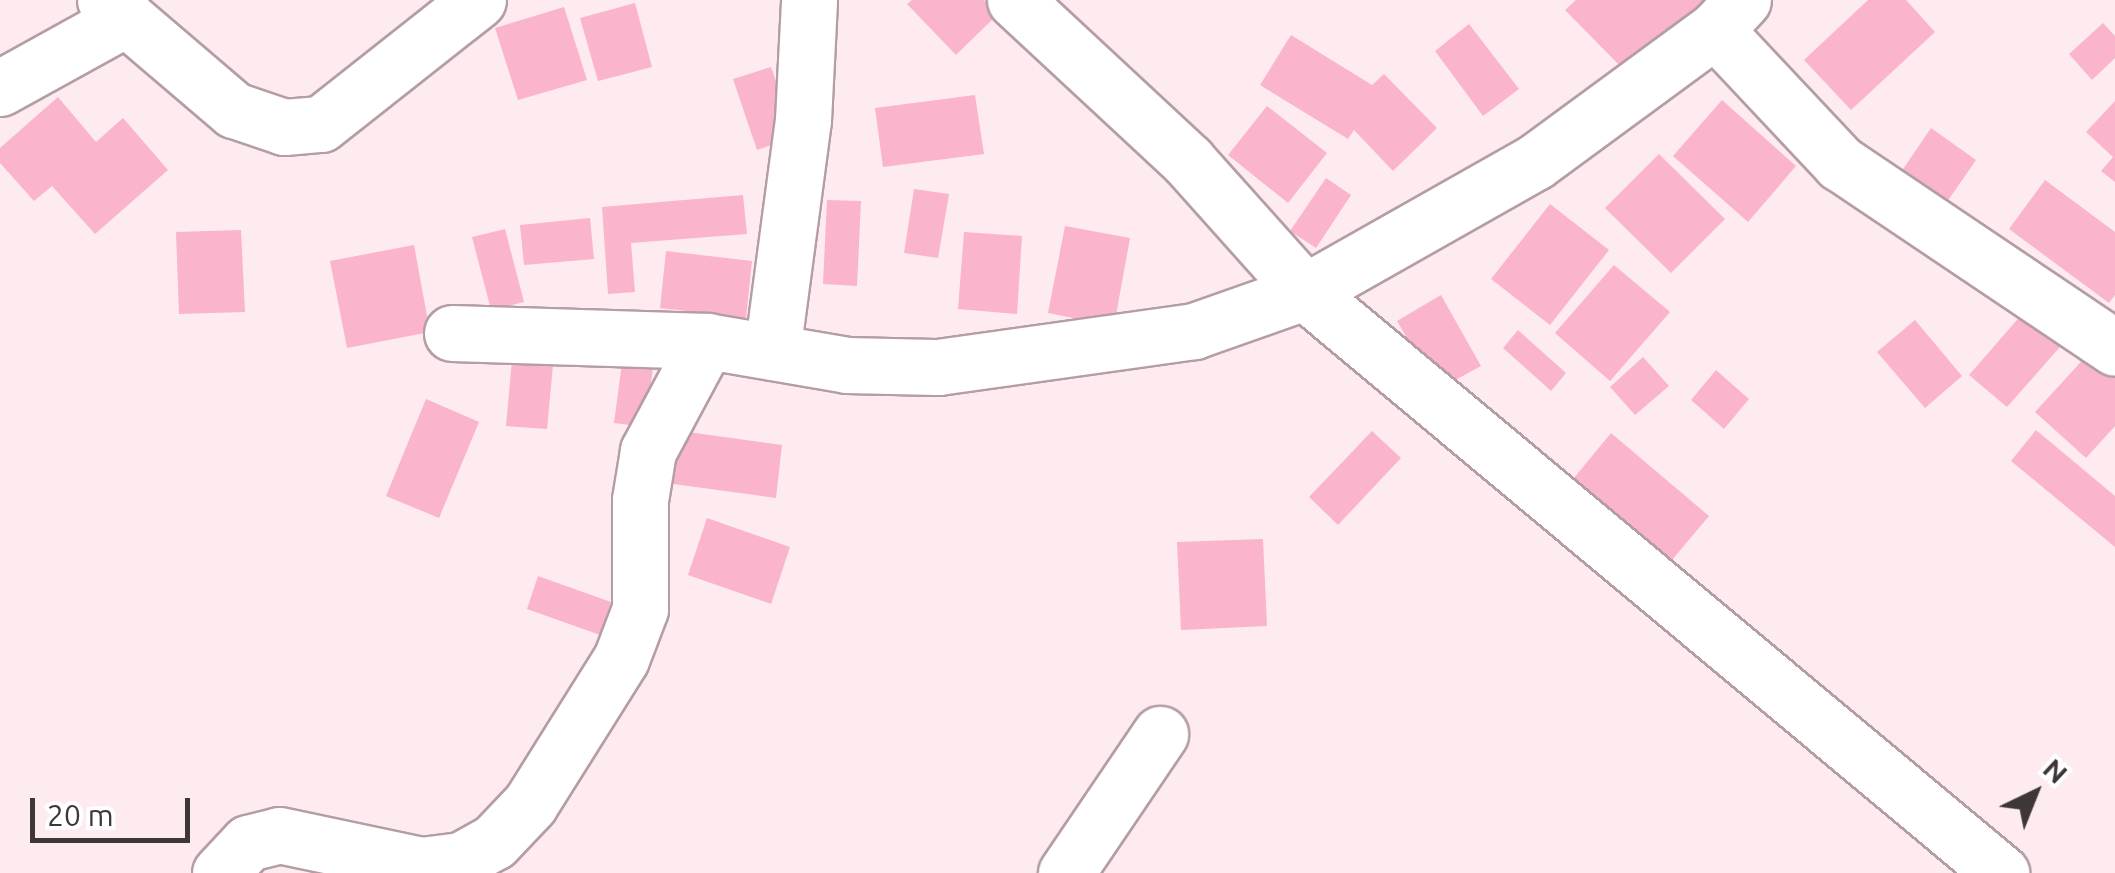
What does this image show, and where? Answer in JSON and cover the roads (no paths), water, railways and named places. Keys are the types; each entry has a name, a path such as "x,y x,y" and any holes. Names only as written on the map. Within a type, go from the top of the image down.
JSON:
{"street":[{"path":"0,88 116,9 234,110 284,127 321,124 478,0"},
{"path":"772,352 803,120 809,0"},
{"path":"1015,0 1188,162 1304,292 2001,873"},
{"path":"452,333 707,341 847,364 938,367 1194,331 1304,292 1535,162 1729,15 1840,163 2115,348"},
{"path":"220,873 248,843 279,834 421,866 460,860 494,842 530,804 627,642 640,609 640,500 648,451 707,341"},
{"path":"1066,873 1160,734"}]}
